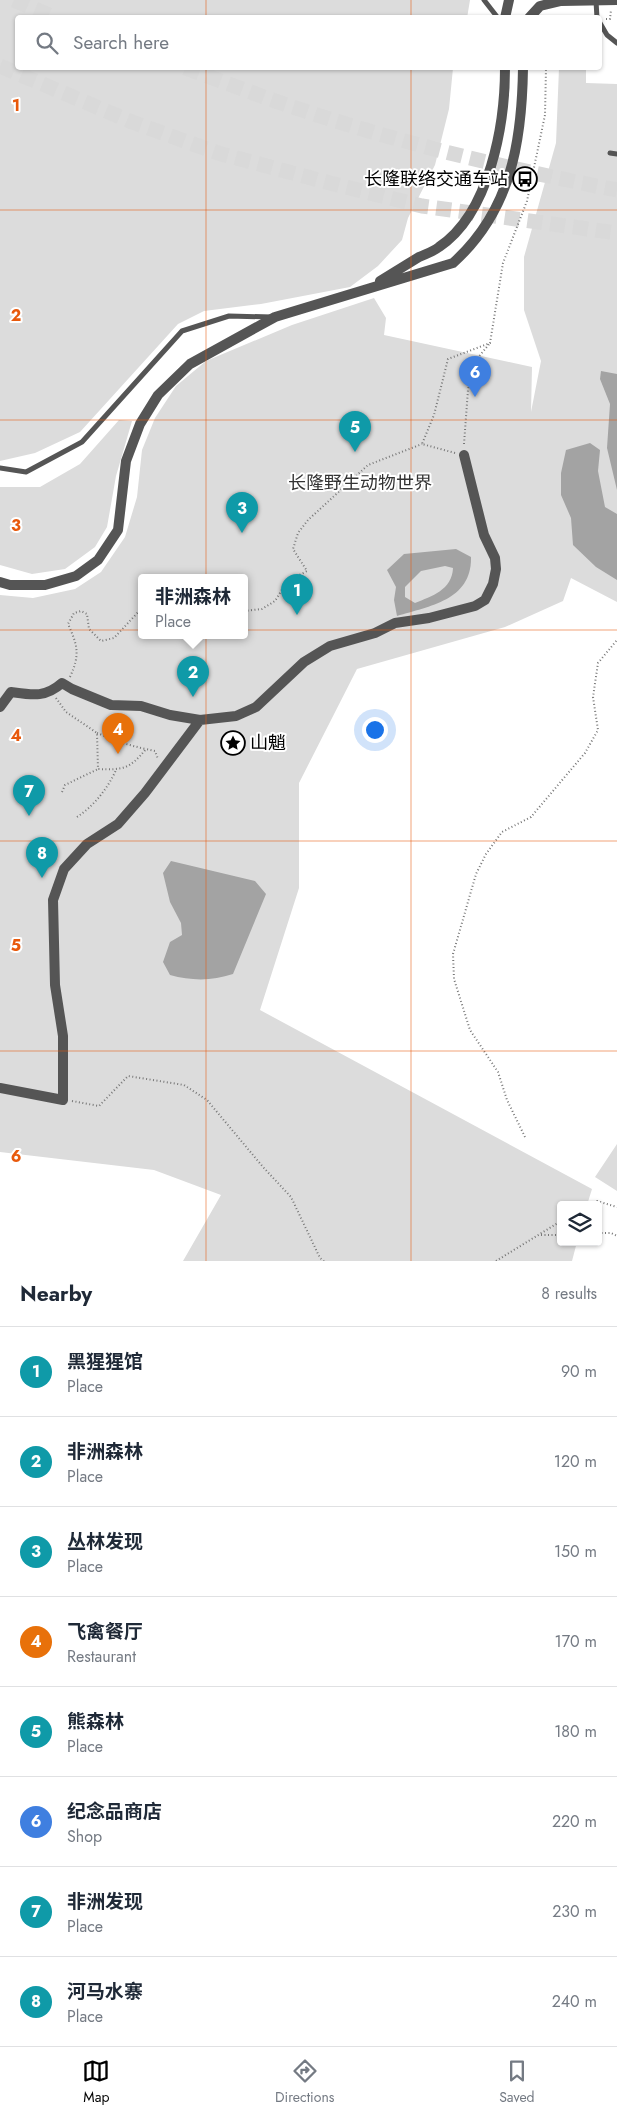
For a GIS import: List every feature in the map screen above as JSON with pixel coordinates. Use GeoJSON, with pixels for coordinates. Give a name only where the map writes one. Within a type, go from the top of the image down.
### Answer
{"type":"FeatureCollection","features":[{"type":"Feature","properties":{"kind":"street"},"geometry":{"type":"LineString","coordinates":[[506,15],[509,0]]}},
{"type":"Feature","properties":{"kind":"street"},"geometry":{"type":"LineString","coordinates":[[532,15],[540,6],[561,0],[617,0]]}},
{"type":"Feature","properties":{"kind":"street"},"geometry":{"type":"LineString","coordinates":[[368,288],[439,248],[457,232],[474,207],[485,184],[494,157],[500,128],[505,70]]}},
{"type":"Feature","properties":{"kind":"street"},"geometry":{"type":"LineString","coordinates":[[0,582],[10,585],[45,585],[76,576],[98,560],[118,530],[126,461],[140,424],[158,395],[190,364],[275,317],[453,263],[472,246],[488,223],[502,195],[514,160],[519,129],[523,70]]}},
{"type":"Feature","properties":{"kind":"street"},"geometry":{"type":"LineString","coordinates":[[0,707],[11,692],[34,695],[51,692],[62,683],[111,705],[141,706],[170,716],[200,720],[236,716],[256,706],[304,662],[330,646],[375,633],[394,623],[428,618],[475,606],[485,600],[493,584],[496,570],[495,558],[484,534],[464,455]]}},
{"type":"Feature","properties":{"kind":"street"},"geometry":{"type":"LineString","coordinates":[[0,1088],[63,1100],[63,1036],[55,985],[53,900],[64,869],[87,844],[118,824],[146,793],[200,720]]}},
{"type":"Feature","properties":{"kind":"lane"},"geometry":{"type":"LineString","coordinates":[[484,0],[496,15]]}},
{"type":"Feature","properties":{"kind":"lane"},"geometry":{"type":"LineString","coordinates":[[596,1],[598,15]]}},
{"type":"Feature","properties":{"kind":"lane"},"geometry":{"type":"LineString","coordinates":[[602,26],[607,35],[617,42]]}},
{"type":"Feature","properties":{"kind":"lane"},"geometry":{"type":"LineString","coordinates":[[610,153],[617,154]]}},
{"type":"Feature","properties":{"kind":"lane"},"geometry":{"type":"LineString","coordinates":[[0,468],[26,472],[82,442],[182,331],[229,316],[275,317]]}},
{"type":"Feature","properties":{"kind":"path"},"geometry":{"type":"LineString","coordinates":[[602,20],[610,19],[611,0]]}},
{"type":"Feature","properties":{"kind":"path"},"geometry":{"type":"LineString","coordinates":[[248,611],[262,609],[275,601],[283,588],[292,579],[308,572],[293,549],[298,533],[308,520],[368,464],[422,444],[464,455],[468,390],[473,364],[490,343],[503,263],[527,201],[545,116],[546,70]]}},
{"type":"Feature","properties":{"kind":"path"},"geometry":{"type":"LineString","coordinates":[[422,444],[434,415],[448,359],[490,343]]}},
{"type":"Feature","properties":{"kind":"path"},"geometry":{"type":"LineString","coordinates":[[62,683],[71,676],[77,659],[78,649],[68,624],[74,613],[81,611],[87,614],[90,628],[101,640],[114,638],[138,612]]}},
{"type":"Feature","properties":{"kind":"path"},"geometry":{"type":"LineString","coordinates":[[525,1137],[507,1100],[498,1072],[470,1030],[454,979],[453,954],[476,874],[486,854],[502,832],[531,817],[590,746],[598,730],[593,697],[598,663],[617,640]]}},
{"type":"Feature","properties":{"kind":"path"},"geometry":{"type":"LineString","coordinates":[[51,692],[66,712],[97,733],[122,743],[155,751],[162,770]]}},
{"type":"Feature","properties":{"kind":"path"},"geometry":{"type":"LineString","coordinates":[[97,733],[98,769]]}},
{"type":"Feature","properties":{"kind":"path"},"geometry":{"type":"LineString","coordinates":[[62,792],[64,785],[98,769],[116,770],[134,764],[146,749]]}},
{"type":"Feature","properties":{"kind":"path"},"geometry":{"type":"LineString","coordinates":[[77,816],[87,810],[110,783],[116,770]]}},
{"type":"Feature","properties":{"kind":"path"},"geometry":{"type":"LineString","coordinates":[[63,1100],[99,1106],[128,1076],[184,1085],[207,1100],[263,1167],[291,1197],[320,1258],[324,1261]]}},
{"type":"Feature","properties":{"kind":"path"},"geometry":{"type":"LineString","coordinates":[[602,1202],[617,1207]]}},
{"type":"Feature","properties":{"kind":"path"},"geometry":{"type":"LineString","coordinates":[[496,1261],[557,1224]]}},
{"type":"Feature","properties":{"kind":"path"},"geometry":{"type":"LineString","coordinates":[[602,1234],[611,1233],[617,1236]]}},
{"type":"Feature","properties":{"kind":"path"},"geometry":{"type":"LineString","coordinates":[[538,1236],[557,1234]]}},
{"type":"Feature","properties":{"kind":"green space"},"geometry":{"type":"Polygon","coordinates":[[[0,0],[470,0],[468,15],[15,15],[15,70],[453,70],[449,109],[435,165],[408,218],[402,240],[378,266],[350,287],[261,304],[204,311],[178,324],[80,432],[35,453],[0,461],[0,0]]]}},
{"type":"Feature","properties":{"kind":"green space","name":"长隆野生动物世界"},"geometry":{"type":"Polygon","coordinates":[[[559,70],[586,70],[586,83],[617,84],[617,602],[571,578],[563,601],[505,627],[357,669],[299,783],[299,888],[260,1010],[592,1189],[588,1201],[557,1201],[557,1246],[576,1246],[572,1261],[183,1261],[221,1195],[154,1170],[0,1152],[0,595],[33,598],[75,589],[101,572],[125,537],[137,497],[142,450],[155,418],[176,386],[206,361],[292,325],[374,298],[386,318],[384,335],[532,367],[531,412],[541,361],[524,310],[524,257],[556,143],[559,70]]]}},
{"type":"Feature","properties":{"kind":"green space"},"geometry":{"type":"Polygon","coordinates":[[[119,420],[132,421],[116,476],[107,527],[95,547],[65,569],[32,574],[0,565],[0,487],[40,487],[80,464],[119,420]]]}},
{"type":"Feature","properties":{"kind":"green space"},"geometry":{"type":"Polygon","coordinates":[[[617,1144],[617,1191],[595,1177],[617,1144]]]}},
{"type":"Feature","properties":{"kind":"shaded area"},"geometry":{"type":"Polygon","coordinates":[[[601,371],[617,374],[617,490],[607,448],[610,404],[600,379],[601,371]]]}},
{"type":"Feature","properties":{"kind":"shaded area"},"geometry":{"type":"Polygon","coordinates":[[[590,443],[600,450],[598,471],[605,507],[617,514],[617,580],[596,567],[573,545],[571,518],[561,495],[561,473],[566,450],[590,443]]]}},
{"type":"Feature","properties":{"kind":"shaded area"},"geometry":{"type":"Polygon","coordinates":[[[456,549],[471,557],[469,571],[464,583],[457,592],[447,599],[423,609],[397,616],[394,600],[396,587],[387,570],[404,554],[456,549]],[[445,566],[421,571],[405,587],[405,597],[415,603],[434,595],[449,582],[453,568],[445,566]]]}},
{"type":"Feature","properties":{"kind":"shaded area"},"geometry":{"type":"Polygon","coordinates":[[[171,861],[255,881],[266,894],[233,974],[202,979],[170,975],[163,962],[170,942],[182,935],[181,923],[170,902],[163,873],[171,861]]]}},
{"type":"Feature","properties":{"kind":"tunnel"},"geometry":{"type":"LineString","coordinates":[[14,0],[49,15]]}},
{"type":"Feature","properties":{"kind":"tunnel"},"geometry":{"type":"LineString","coordinates":[[0,66],[132,122],[218,153],[422,206],[617,233]]}},
{"type":"Feature","properties":{"kind":"tunnel"},"geometry":{"type":"LineString","coordinates":[[190,70],[278,102],[361,129],[489,163],[617,190]]}},
{"type":"Feature","properties":{"kind":"place","name":"长隆联络交通车站"},"geometry":{"type":"Point","coordinates":[525,179]}},
{"type":"Feature","properties":{"kind":"place","name":"纪念品商店"},"geometry":{"type":"Point","coordinates":[475,397]}},
{"type":"Feature","properties":{"kind":"place","name":"熊森林"},"geometry":{"type":"Point","coordinates":[355,452]}},
{"type":"Feature","properties":{"kind":"place","name":"丛林发现"},"geometry":{"type":"Point","coordinates":[242,533]}},
{"type":"Feature","properties":{"kind":"place","name":"黑猩猩馆"},"geometry":{"type":"Point","coordinates":[297,615]}},
{"type":"Feature","properties":{"kind":"place","name":"非洲森林"},"geometry":{"type":"Point","coordinates":[193,697]}},
{"type":"Feature","properties":{"kind":"place","name":"山魈"},"geometry":{"type":"Point","coordinates":[233,743]}},
{"type":"Feature","properties":{"kind":"place","name":"飞禽餐厅"},"geometry":{"type":"Point","coordinates":[118,754]}},
{"type":"Feature","properties":{"kind":"place","name":"非洲发现"},"geometry":{"type":"Point","coordinates":[29,816]}},
{"type":"Feature","properties":{"kind":"place","name":"河马水寨"},"geometry":{"type":"Point","coordinates":[42,878]}}]}
